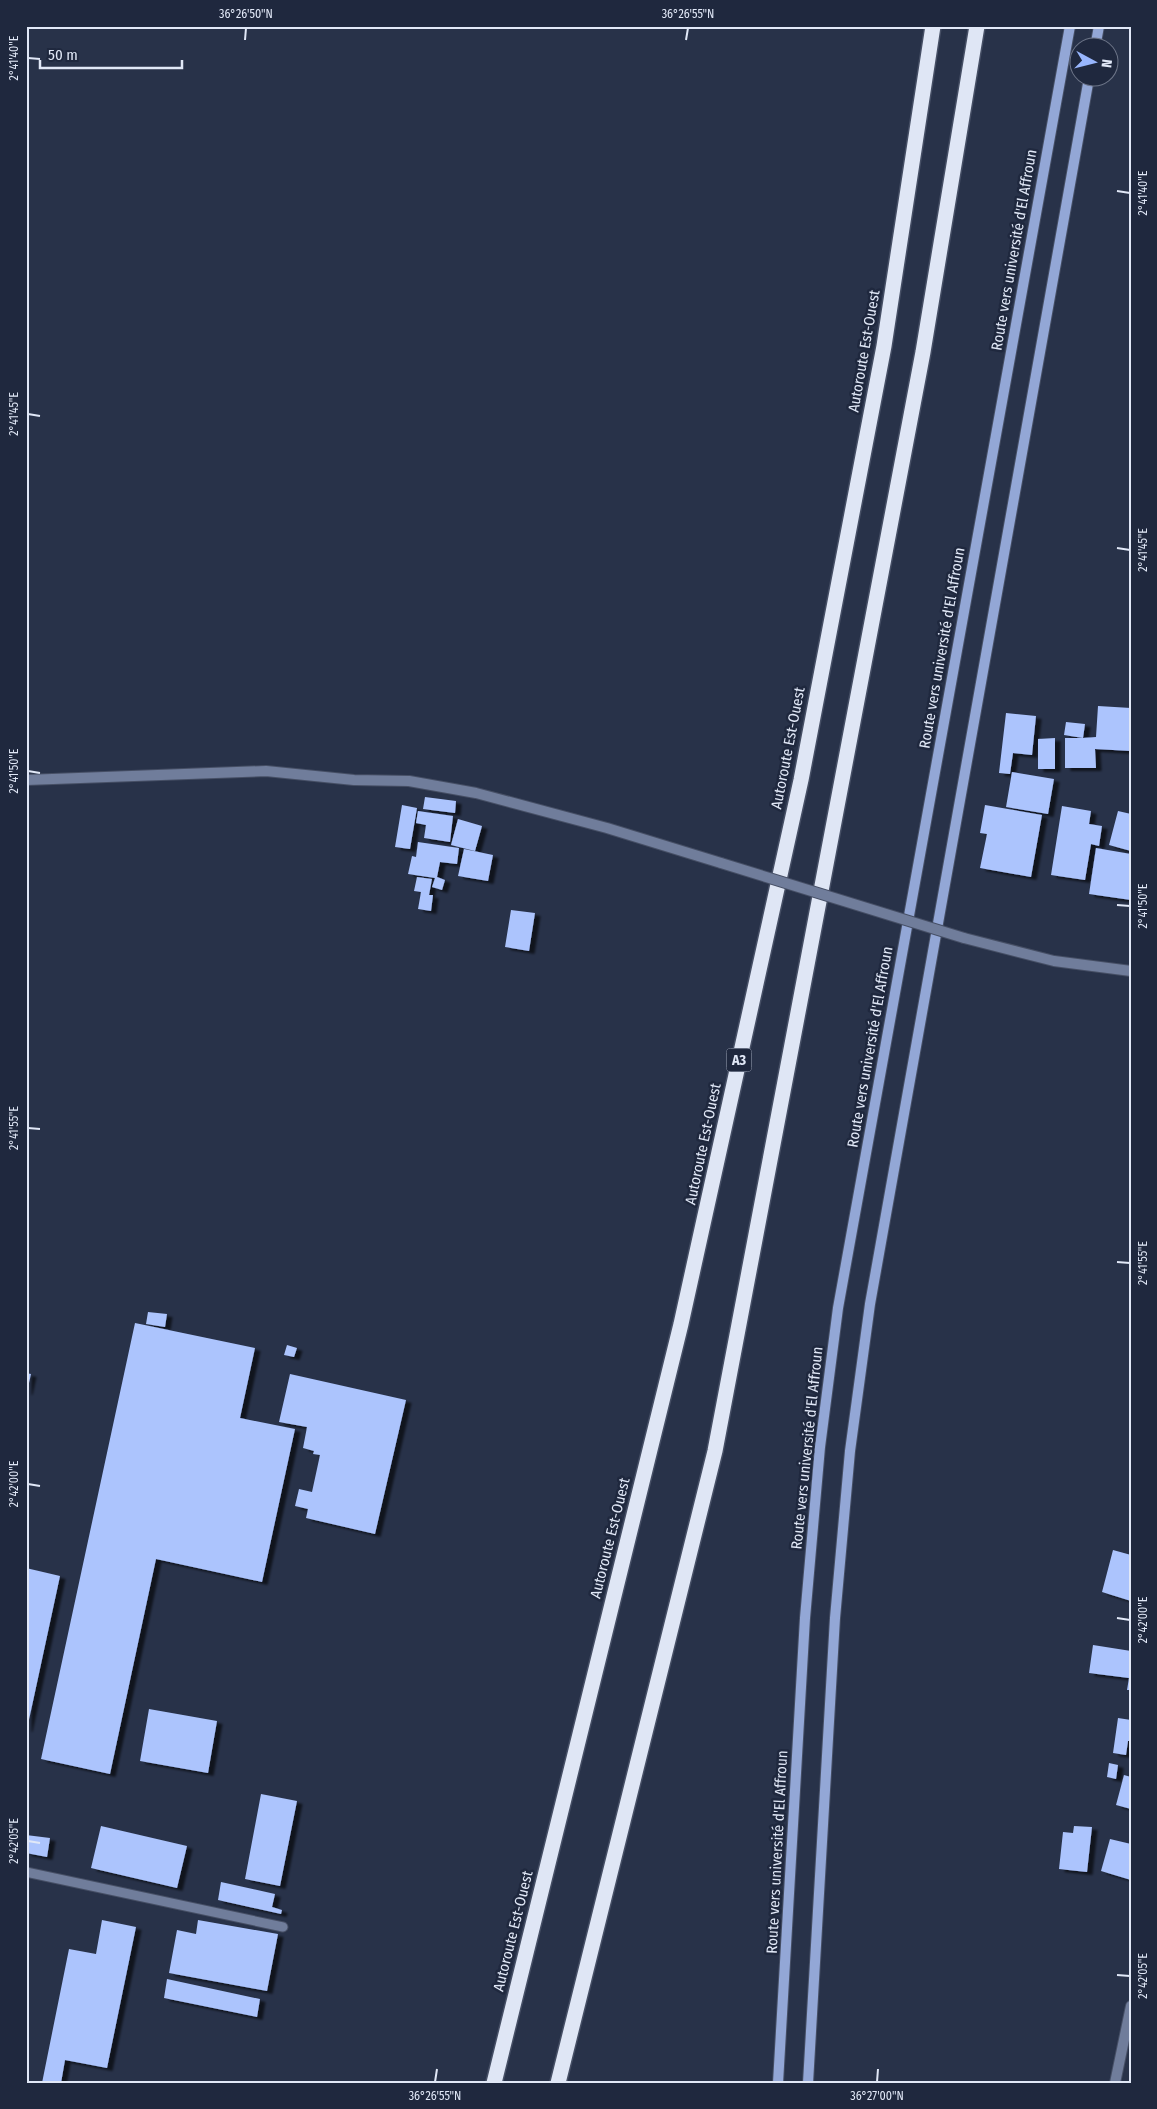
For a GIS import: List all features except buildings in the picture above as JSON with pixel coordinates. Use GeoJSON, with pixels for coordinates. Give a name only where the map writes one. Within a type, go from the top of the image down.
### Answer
{"type":"FeatureCollection","features":[{"type":"Feature","properties":{"kind":"highway","name":"Autoroute Est-Ouest"},"geometry":{"type":"LineString","coordinates":[[494,2083],[682,1324],[800,780],[884,346],[932,26]]}},
{"type":"Feature","properties":{"kind":"highway"},"geometry":{"type":"LineString","coordinates":[[558,2083],[714,1451],[923,352],[977,26]]}},
{"type":"Feature","properties":{"kind":"main road","name":"Route vers université d'El Affroun"},"geometry":{"type":"LineString","coordinates":[[778,2083],[805,1618],[820,1447],[838,1308],[1070,26]]}},
{"type":"Feature","properties":{"kind":"main road"},"geometry":{"type":"LineString","coordinates":[[808,2083],[836,1618],[850,1451],[870,1304],[1088,88]]}},
{"type":"Feature","properties":{"kind":"street"},"geometry":{"type":"LineString","coordinates":[[26,780],[266,771],[354,780],[409,781],[476,793],[607,828],[964,938],[1054,960],[1131,972]]}},
{"type":"Feature","properties":{"kind":"street"},"geometry":{"type":"LineString","coordinates":[[1115,2083],[1131,2006]]}},
{"type":"Feature","properties":{"kind":"lane"},"geometry":{"type":"LineString","coordinates":[[26,1872],[283,1927]]}}]}
